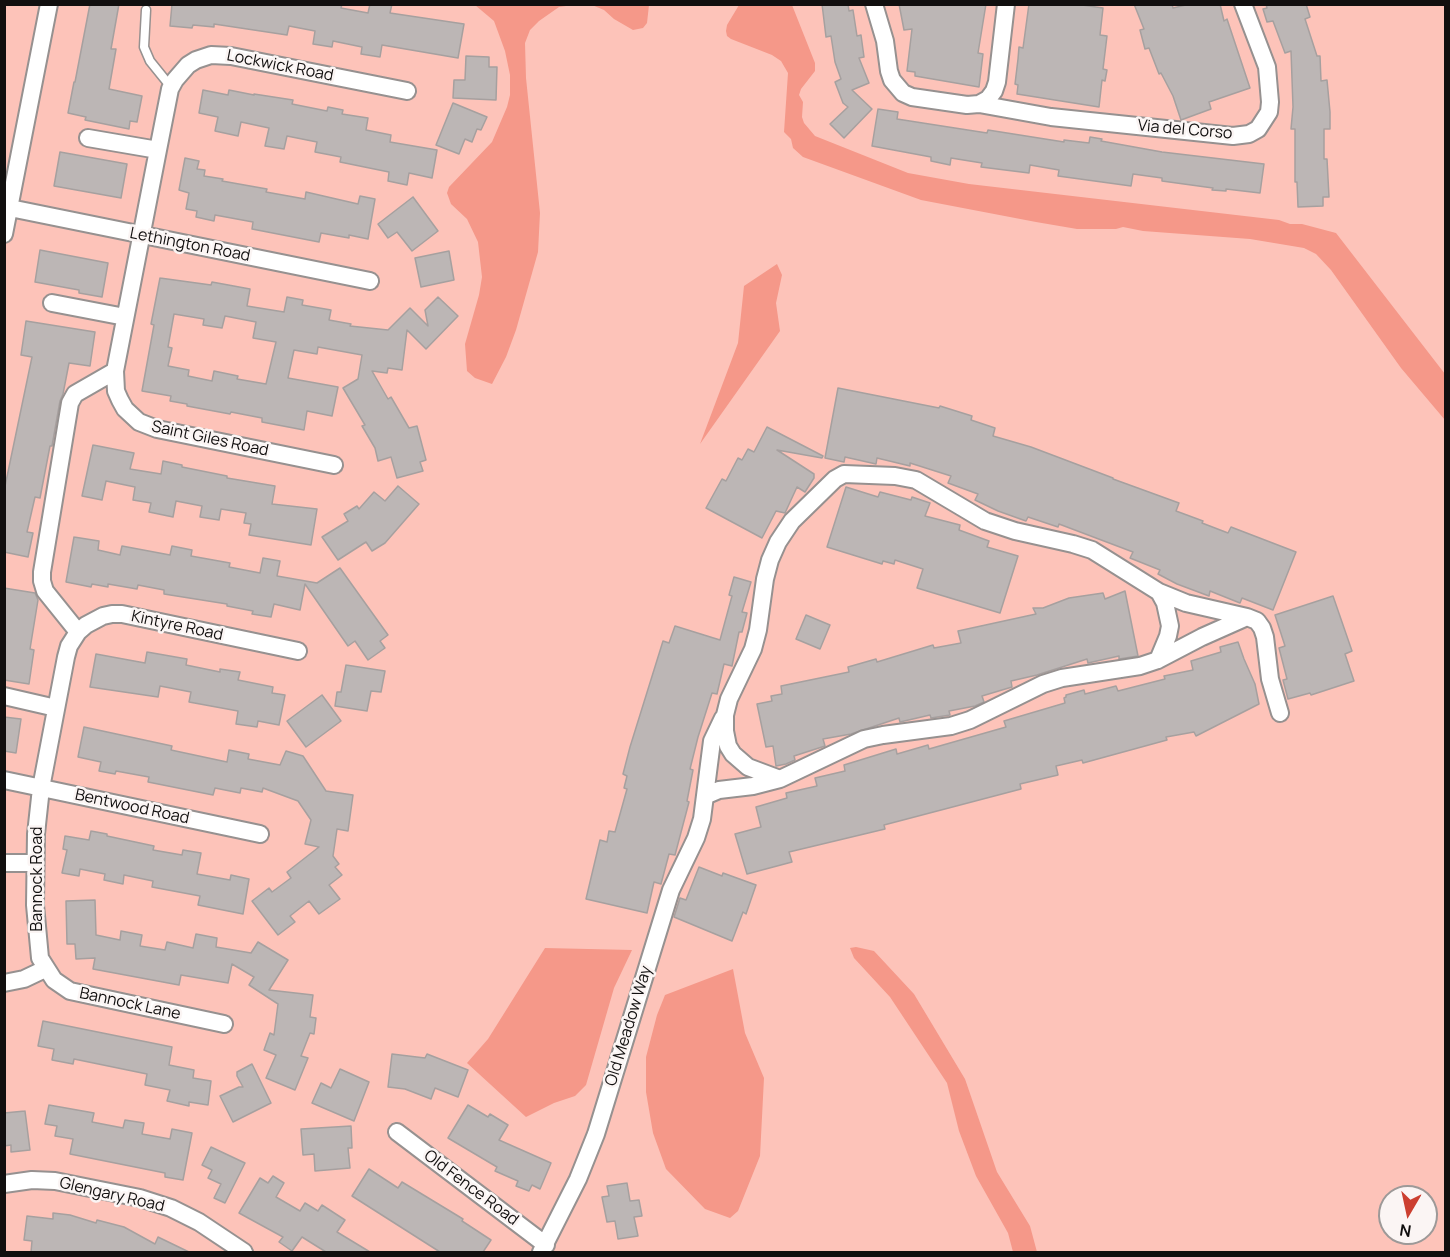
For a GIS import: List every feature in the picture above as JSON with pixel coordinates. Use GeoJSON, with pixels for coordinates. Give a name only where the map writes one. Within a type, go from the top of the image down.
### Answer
{"type":"FeatureCollection","features":[{"type":"Feature","properties":{"kind":"street"},"geometry":{"type":"LineString","coordinates":[[4,234],[49,4]]}},
{"type":"Feature","properties":{"kind":"street"},"geometry":{"type":"LineString","coordinates":[[874,4],[885,41],[889,71],[892,80],[903,93],[912,97],[967,105],[979,104],[988,99],[994,91],[1006,4]]}},
{"type":"Feature","properties":{"kind":"street","name":"Via del Corso"},"geometry":{"type":"LineString","coordinates":[[979,104],[1051,117],[1233,136],[1249,134],[1265,121],[1270,102],[1267,67],[1243,4]]}},
{"type":"Feature","properties":{"kind":"street","name":"Lockwick Road"},"geometry":{"type":"LineString","coordinates":[[141,235],[171,87],[180,72],[188,66],[203,58],[221,54],[407,91]]}},
{"type":"Feature","properties":{"kind":"street"},"geometry":{"type":"LineString","coordinates":[[88,138],[158,150]]}},
{"type":"Feature","properties":{"kind":"street","name":"Lethington Road"},"geometry":{"type":"LineString","coordinates":[[10,208],[370,281]]}},
{"type":"Feature","properties":{"kind":"street","name":"Saint Giles Road"},"geometry":{"type":"LineString","coordinates":[[141,235],[115,371],[116,391],[131,416],[148,426],[334,465]]}},
{"type":"Feature","properties":{"kind":"street"},"geometry":{"type":"LineString","coordinates":[[52,303],[125,317]]}},
{"type":"Feature","properties":{"kind":"street"},"geometry":{"type":"LineString","coordinates":[[41,788],[69,646],[78,632],[45,591],[42,581],[70,403],[75,394],[115,371]]}},
{"type":"Feature","properties":{"kind":"street","name":"Old Meadow Way"},"geometry":{"type":"LineString","coordinates":[[544,1249],[578,1179],[596,1134],[671,891],[696,838],[705,796],[712,741],[753,649],[765,579],[778,542],[792,521],[835,478],[844,474],[895,476],[916,480],[985,520],[1004,528],[1092,550],[1159,592],[1186,603],[1247,617]]}},
{"type":"Feature","properties":{"kind":"street"},"geometry":{"type":"LineString","coordinates":[[1158,660],[1170,626],[1165,603],[1159,592]]}},
{"type":"Feature","properties":{"kind":"street","name":"Kintyre Road"},"geometry":{"type":"LineString","coordinates":[[78,632],[94,620],[112,614],[122,614],[298,651]]}},
{"type":"Feature","properties":{"kind":"street"},"geometry":{"type":"LineString","coordinates":[[705,796],[719,790],[753,786],[780,779],[864,739],[951,726],[970,720],[1043,684],[1062,678],[1129,669],[1158,660],[1247,617],[1257,621],[1262,628],[1270,679],[1280,713]]}},
{"type":"Feature","properties":{"kind":"street"},"geometry":{"type":"LineString","coordinates":[[4,696],[56,708]]}},
{"type":"Feature","properties":{"kind":"street","name":"Old Meadow Way"},"geometry":{"type":"LineString","coordinates":[[725,715],[725,732],[728,746],[733,754],[748,767],[780,779]]}},
{"type":"Feature","properties":{"kind":"street","name":"Bentwood Road"},"geometry":{"type":"LineString","coordinates":[[4,780],[260,834]]}},
{"type":"Feature","properties":{"kind":"street","name":"Bannock Road"},"geometry":{"type":"LineString","coordinates":[[41,788],[35,863],[38,949],[45,969]]}},
{"type":"Feature","properties":{"kind":"street"},"geometry":{"type":"LineString","coordinates":[[4,863],[35,863]]}},
{"type":"Feature","properties":{"kind":"street"},"geometry":{"type":"LineString","coordinates":[[4,983],[24,979],[45,969]]}},
{"type":"Feature","properties":{"kind":"street","name":"Bannock Lane"},"geometry":{"type":"LineString","coordinates":[[45,969],[62,986],[80,994],[224,1024]]}},
{"type":"Feature","properties":{"kind":"street","name":"Old Fence Road"},"geometry":{"type":"LineString","coordinates":[[397,1132],[544,1249]]}},
{"type":"Feature","properties":{"kind":"street","name":"Glengary Road"},"geometry":{"type":"LineString","coordinates":[[4,1185],[32,1180],[55,1181],[140,1198],[171,1208],[199,1222],[244,1252]]}},
{"type":"Feature","properties":{"kind":"lane"},"geometry":{"type":"LineString","coordinates":[[146,10],[144,47],[150,61],[171,87]]}},
{"type":"Feature","properties":{"kind":"shaded area"},"geometry":{"type":"Polygon","coordinates":[[[5,5],[1445,5],[1445,1252],[5,1252],[5,5]]]}},
{"type":"Feature","properties":{"kind":"shaded area"},"geometry":{"type":"Polygon","coordinates":[[[475,5],[573,5],[559,7],[539,21],[530,30],[525,43],[526,78],[540,213],[538,252],[516,330],[506,357],[492,384],[475,378],[467,371],[465,344],[482,277],[478,242],[467,219],[451,204],[447,193],[449,187],[492,142],[510,95],[510,75],[505,51],[494,21],[475,5]]]}},
{"type":"Feature","properties":{"kind":"shaded area"},"geometry":{"type":"Polygon","coordinates":[[[592,5],[649,5],[647,23],[643,28],[633,30],[604,10],[592,5]]]}},
{"type":"Feature","properties":{"kind":"shaded area"},"geometry":{"type":"Polygon","coordinates":[[[739,5],[792,5],[815,63],[815,71],[799,95],[803,102],[804,123],[815,136],[908,173],[969,184],[1279,220],[1336,233],[1445,374],[1445,420],[1401,368],[1331,270],[1316,254],[1304,248],[1250,239],[1143,231],[1123,227],[1077,229],[1036,222],[921,200],[803,157],[793,148],[791,139],[784,132],[788,73],[781,61],[727,36],[727,25],[739,5]]]}},
{"type":"Feature","properties":{"kind":"shaded area"},"geometry":{"type":"Polygon","coordinates":[[[777,264],[782,275],[776,303],[780,331],[700,444],[738,343],[744,286],[777,264]]]}},
{"type":"Feature","properties":{"kind":"shaded area"},"geometry":{"type":"Polygon","coordinates":[[[545,948],[632,950],[614,988],[586,1085],[575,1096],[554,1103],[526,1117],[467,1063],[488,1039],[545,948]]]}},
{"type":"Feature","properties":{"kind":"shaded area"},"geometry":{"type":"Polygon","coordinates":[[[850,948],[874,951],[914,994],[965,1079],[997,1172],[1030,1226],[1037,1252],[1013,1252],[1008,1233],[976,1176],[959,1131],[947,1083],[890,997],[854,958],[850,948]]]}},
{"type":"Feature","properties":{"kind":"shaded area"},"geometry":{"type":"Polygon","coordinates":[[[733,969],[745,1033],[764,1078],[760,1156],[738,1211],[730,1218],[705,1209],[666,1169],[653,1133],[646,1092],[646,1057],[665,995],[733,969]]]}},
{"type":"Feature","properties":{"kind":"building"},"geometry":{"type":"Polygon","coordinates":[[[90,4],[119,4],[111,49],[116,49],[109,89],[142,96],[137,122],[130,121],[129,129],[85,120],[86,117],[68,113],[90,4]]]}},
{"type":"Feature","properties":{"kind":"building"},"geometry":{"type":"Polygon","coordinates":[[[172,4],[342,4],[341,8],[368,13],[370,4],[392,4],[390,13],[464,24],[458,58],[382,45],[380,57],[361,54],[362,47],[333,41],[332,47],[313,44],[315,31],[289,26],[287,35],[214,24],[214,27],[193,25],[192,28],[170,26],[172,4]]]}},
{"type":"Feature","properties":{"kind":"building"},"geometry":{"type":"Polygon","coordinates":[[[822,4],[848,4],[849,11],[853,10],[857,36],[861,35],[864,57],[859,58],[869,83],[852,90],[872,109],[844,138],[830,124],[848,107],[843,103],[835,82],[841,79],[835,62],[831,36],[826,37],[822,4]]]}},
{"type":"Feature","properties":{"kind":"building"},"geometry":{"type":"Polygon","coordinates":[[[899,4],[986,4],[978,53],[983,54],[979,87],[915,76],[915,72],[907,71],[912,29],[904,30],[899,4]]]}},
{"type":"Feature","properties":{"kind":"building"},"geometry":{"type":"Polygon","coordinates":[[[1029,4],[1075,4],[1103,8],[1100,35],[1107,36],[1103,69],[1107,70],[1105,81],[1102,80],[1099,107],[1017,94],[1018,85],[1015,84],[1019,47],[1023,48],[1029,4]]]}},
{"type":"Feature","properties":{"kind":"building"},"geometry":{"type":"Polygon","coordinates":[[[1134,4],[1172,4],[1173,8],[1190,4],[1220,4],[1224,21],[1227,19],[1250,88],[1209,102],[1211,109],[1181,120],[1173,96],[1161,73],[1159,74],[1149,48],[1145,49],[1140,30],[1144,29],[1134,4]]]}},
{"type":"Feature","properties":{"kind":"building"},"geometry":{"type":"Polygon","coordinates":[[[1266,4],[1306,4],[1310,17],[1305,19],[1317,56],[1320,56],[1321,81],[1327,80],[1330,112],[1330,129],[1324,129],[1324,159],[1327,159],[1329,197],[1323,197],[1323,206],[1298,207],[1297,182],[1295,182],[1295,129],[1291,129],[1293,107],[1291,51],[1285,53],[1273,21],[1267,22],[1263,9],[1267,8],[1266,4]]]}},
{"type":"Feature","properties":{"kind":"building"},"geometry":{"type":"Polygon","coordinates":[[[466,56],[489,57],[489,67],[497,67],[496,100],[453,98],[454,80],[465,80],[466,56]]]}},
{"type":"Feature","properties":{"kind":"building"},"geometry":{"type":"Polygon","coordinates":[[[203,90],[228,95],[229,90],[293,100],[292,104],[327,111],[328,107],[343,110],[342,114],[368,118],[366,130],[391,135],[390,142],[437,150],[432,178],[409,173],[407,185],[388,181],[389,172],[340,162],[341,157],[315,152],[317,142],[287,136],[284,149],[265,146],[269,128],[241,122],[238,136],[215,131],[218,117],[199,113],[203,90]]]}},
{"type":"Feature","properties":{"kind":"building"},"geometry":{"type":"Polygon","coordinates":[[[453,103],[487,117],[481,130],[477,129],[472,142],[465,139],[459,154],[436,145],[453,103]]]}},
{"type":"Feature","properties":{"kind":"building"},"geometry":{"type":"Polygon","coordinates":[[[878,109],[898,112],[897,119],[987,133],[988,130],[1064,142],[1064,140],[1089,143],[1090,137],[1162,152],[1264,164],[1260,193],[1226,189],[1226,191],[1212,190],[1213,188],[1162,181],[1162,178],[1133,174],[1131,186],[1058,176],[1059,170],[1030,165],[1029,173],[981,167],[982,163],[951,158],[950,165],[931,161],[931,157],[872,146],[878,109]]]}},
{"type":"Feature","properties":{"kind":"building"},"geometry":{"type":"Polygon","coordinates":[[[60,152],[127,164],[121,198],[54,186],[60,152]]]}},
{"type":"Feature","properties":{"kind":"building"},"geometry":{"type":"Polygon","coordinates":[[[185,158],[199,161],[197,169],[205,170],[204,176],[267,189],[266,192],[305,199],[306,192],[358,204],[360,196],[375,199],[368,239],[321,233],[319,242],[252,229],[253,222],[215,215],[214,221],[196,217],[197,211],[186,209],[189,193],[179,190],[185,158]]]}},
{"type":"Feature","properties":{"kind":"building"},"geometry":{"type":"Polygon","coordinates":[[[413,197],[438,231],[412,251],[397,232],[388,238],[378,224],[413,197]]]}},
{"type":"Feature","properties":{"kind":"building"},"geometry":{"type":"Polygon","coordinates":[[[40,250],[108,263],[102,297],[79,293],[79,290],[35,282],[40,250]]]}},
{"type":"Feature","properties":{"kind":"building"},"geometry":{"type":"Polygon","coordinates":[[[449,251],[454,280],[421,287],[415,258],[449,251]]]}},
{"type":"Feature","properties":{"kind":"building"},"geometry":{"type":"Polygon","coordinates":[[[160,278],[211,285],[212,282],[250,289],[247,306],[284,312],[287,297],[303,300],[302,305],[331,310],[329,320],[351,324],[350,326],[388,330],[410,308],[428,326],[425,310],[438,297],[458,316],[426,349],[407,330],[402,370],[388,368],[387,373],[372,371],[388,399],[391,397],[409,428],[417,426],[426,460],[420,462],[423,471],[397,478],[391,457],[378,461],[375,448],[362,426],[365,425],[343,388],[358,379],[362,355],[318,347],[317,354],[294,350],[288,378],[338,387],[332,416],[307,411],[304,430],[262,422],[262,418],[187,406],[187,404],[170,401],[171,396],[142,391],[154,325],[151,324],[160,278]],[[174,314],[168,347],[172,348],[168,366],[189,370],[188,376],[212,381],[214,371],[238,376],[237,379],[266,384],[276,342],[253,338],[256,322],[225,316],[222,328],[203,325],[204,319],[174,314]]]}},
{"type":"Feature","properties":{"kind":"building"},"geometry":{"type":"Polygon","coordinates":[[[26,321],[95,332],[90,366],[69,363],[40,498],[35,497],[27,532],[33,533],[28,557],[4,552],[4,491],[32,357],[21,355],[26,321]]]}},
{"type":"Feature","properties":{"kind":"building"},"geometry":{"type":"Polygon","coordinates":[[[838,388],[939,408],[940,406],[972,416],[971,420],[995,428],[993,436],[1031,447],[1179,503],[1176,511],[1228,533],[1231,527],[1296,552],[1273,610],[1242,598],[1240,603],[1210,591],[1209,596],[1177,584],[1158,574],[1160,570],[1130,558],[1133,552],[1059,524],[1058,527],[1028,517],[1026,521],[998,511],[975,500],[978,494],[948,483],[951,476],[910,463],[910,466],[877,458],[876,464],[845,457],[844,462],[825,458],[838,388]]]}},
{"type":"Feature","properties":{"kind":"building"},"geometry":{"type":"Polygon","coordinates":[[[767,427],[823,456],[822,458],[777,450],[814,474],[814,478],[805,492],[797,487],[785,513],[776,511],[762,538],[706,508],[722,479],[726,481],[738,458],[742,460],[748,449],[754,452],[767,427]]]}},
{"type":"Feature","properties":{"kind":"building"},"geometry":{"type":"Polygon","coordinates":[[[93,445],[134,453],[130,469],[161,474],[163,461],[227,476],[227,478],[275,486],[272,504],[317,509],[311,545],[249,535],[251,524],[244,523],[246,513],[221,509],[219,520],[200,517],[202,506],[176,501],[173,517],[149,512],[151,503],[133,500],[135,487],[106,481],[102,500],[82,496],[93,445]]]}},
{"type":"Feature","properties":{"kind":"building"},"geometry":{"type":"Polygon","coordinates":[[[398,486],[419,504],[385,543],[372,551],[366,542],[338,560],[322,537],[348,521],[344,514],[357,506],[359,509],[374,492],[385,501],[398,486]]]}},
{"type":"Feature","properties":{"kind":"building"},"geometry":{"type":"Polygon","coordinates":[[[846,487],[878,497],[880,492],[911,500],[912,497],[930,503],[925,516],[960,525],[959,530],[989,541],[987,547],[1018,556],[1000,613],[917,588],[923,569],[895,560],[894,564],[883,561],[882,564],[827,547],[846,487]]]}},
{"type":"Feature","properties":{"kind":"building"},"geometry":{"type":"Polygon","coordinates":[[[74,537],[99,541],[98,550],[120,555],[122,546],[170,555],[172,546],[192,550],[191,556],[230,563],[229,567],[260,573],[263,558],[280,561],[277,576],[317,583],[340,568],[388,635],[380,641],[385,648],[368,660],[355,641],[348,646],[305,584],[300,610],[274,604],[271,617],[252,614],[253,611],[227,606],[227,604],[164,594],[164,590],[138,585],[137,589],[108,584],[108,587],[92,584],[91,587],[66,582],[74,537]]]}},
{"type":"Feature","properties":{"kind":"building"},"geometry":{"type":"Polygon","coordinates":[[[734,577],[751,582],[742,612],[747,613],[742,632],[739,632],[732,666],[724,664],[717,694],[712,693],[698,737],[690,769],[693,770],[687,801],[689,802],[675,855],[669,854],[661,884],[654,882],[647,913],[586,899],[600,840],[607,842],[609,831],[615,832],[627,789],[624,788],[627,776],[623,774],[663,641],[669,643],[675,626],[720,640],[732,596],[729,595],[734,577]]]}},
{"type":"Feature","properties":{"kind":"building"},"geometry":{"type":"Polygon","coordinates":[[[4,588],[35,593],[38,600],[30,649],[34,650],[29,684],[4,680],[4,588]]]}},
{"type":"Feature","properties":{"kind":"building"},"geometry":{"type":"Polygon","coordinates":[[[1125,591],[1138,656],[1119,659],[1119,656],[1088,663],[1087,659],[1011,681],[1012,687],[982,696],[984,702],[975,706],[949,711],[950,715],[931,718],[930,715],[900,722],[899,718],[851,734],[823,739],[825,746],[794,756],[795,760],[786,764],[776,766],[773,746],[766,747],[757,704],[772,701],[771,696],[782,694],[781,686],[849,672],[848,667],[876,659],[877,662],[933,645],[934,648],[961,643],[958,631],[1036,614],[1033,608],[1043,608],[1069,598],[1103,593],[1105,599],[1125,591]]]}},
{"type":"Feature","properties":{"kind":"building"},"geometry":{"type":"Polygon","coordinates":[[[1333,596],[1352,651],[1345,654],[1354,681],[1311,695],[1310,693],[1288,699],[1283,680],[1287,679],[1279,648],[1285,646],[1275,615],[1333,596]]]}},
{"type":"Feature","properties":{"kind":"building"},"geometry":{"type":"Polygon","coordinates":[[[806,615],[830,625],[820,649],[796,639],[806,615]]]}},
{"type":"Feature","properties":{"kind":"building"},"geometry":{"type":"Polygon","coordinates":[[[1238,642],[1255,684],[1259,704],[1196,736],[1194,732],[1166,737],[1167,740],[1083,763],[1082,760],[1056,766],[1058,775],[1020,784],[1021,789],[884,825],[885,829],[789,852],[792,862],[747,874],[735,834],[761,827],[756,807],[787,798],[786,793],[817,786],[815,778],[845,771],[844,765],[896,749],[897,754],[928,745],[929,749],[1006,727],[1004,721],[1065,703],[1066,695],[1084,690],[1085,694],[1116,686],[1118,691],[1165,679],[1164,676],[1193,670],[1191,661],[1221,652],[1220,647],[1238,642]]]}},
{"type":"Feature","properties":{"kind":"building"},"geometry":{"type":"Polygon","coordinates":[[[147,652],[187,659],[186,665],[220,672],[220,669],[240,672],[238,680],[273,687],[272,693],[285,695],[279,725],[258,721],[257,727],[236,724],[238,711],[189,702],[191,692],[160,686],[158,697],[90,687],[96,654],[145,663],[147,652]]]}},
{"type":"Feature","properties":{"kind":"building"},"geometry":{"type":"Polygon","coordinates":[[[346,665],[385,671],[381,692],[371,691],[367,711],[335,706],[337,692],[341,692],[346,665]]]}},
{"type":"Feature","properties":{"kind":"building"},"geometry":{"type":"Polygon","coordinates":[[[322,695],[341,721],[306,747],[287,721],[322,695]]]}},
{"type":"Feature","properties":{"kind":"building"},"geometry":{"type":"Polygon","coordinates":[[[4,717],[21,719],[16,753],[4,751],[4,717]]]}},
{"type":"Feature","properties":{"kind":"building"},"geometry":{"type":"Polygon","coordinates":[[[84,727],[172,746],[171,750],[227,762],[229,750],[249,754],[248,759],[280,765],[286,751],[303,756],[326,791],[353,795],[348,831],[337,829],[333,856],[339,864],[335,867],[342,875],[329,885],[340,899],[319,914],[309,901],[290,916],[295,922],[278,935],[252,901],[269,888],[272,892],[291,878],[287,872],[319,847],[305,844],[311,820],[298,801],[263,788],[262,792],[241,788],[240,793],[215,788],[213,795],[148,782],[149,777],[116,771],[115,774],[99,771],[101,762],[78,757],[84,727]]]}},
{"type":"Feature","properties":{"kind":"building"},"geometry":{"type":"Polygon","coordinates":[[[91,831],[154,846],[153,850],[182,855],[183,850],[201,853],[197,874],[230,880],[231,875],[249,879],[243,914],[198,905],[200,896],[152,887],[153,881],[124,875],[123,884],[104,880],[105,874],[80,869],[79,876],[62,873],[67,850],[63,849],[65,836],[89,840],[91,831]]]}},
{"type":"Feature","properties":{"kind":"building"},"geometry":{"type":"Polygon","coordinates":[[[699,867],[756,885],[746,914],[743,912],[732,941],[674,917],[680,898],[686,900],[699,867]]]}},
{"type":"Feature","properties":{"kind":"building"},"geometry":{"type":"Polygon","coordinates":[[[95,900],[96,935],[120,940],[121,931],[142,935],[140,946],[165,950],[167,942],[193,948],[196,934],[217,938],[216,947],[251,953],[258,942],[288,960],[269,990],[313,995],[310,1017],[316,1018],[314,1034],[310,1033],[301,1056],[308,1058],[295,1090],[266,1078],[276,1055],[264,1050],[270,1033],[274,1035],[278,1004],[249,985],[254,977],[232,964],[228,983],[181,975],[179,985],[93,969],[95,958],[76,959],[75,944],[67,944],[66,901],[95,900]]]}},
{"type":"Feature","properties":{"kind":"building"},"geometry":{"type":"Polygon","coordinates":[[[43,1021],[172,1047],[169,1065],[194,1070],[193,1078],[211,1081],[208,1105],[189,1102],[189,1106],[167,1101],[170,1090],[145,1085],[147,1074],[74,1059],[73,1064],[52,1060],[54,1049],[38,1046],[43,1021]]]}},
{"type":"Feature","properties":{"kind":"building"},"geometry":{"type":"Polygon","coordinates":[[[392,1054],[425,1058],[427,1054],[468,1070],[458,1097],[435,1088],[431,1099],[405,1089],[388,1087],[392,1054]]]}},
{"type":"Feature","properties":{"kind":"building"},"geometry":{"type":"Polygon","coordinates":[[[252,1064],[271,1103],[233,1122],[220,1096],[243,1087],[237,1072],[252,1064]]]}},
{"type":"Feature","properties":{"kind":"building"},"geometry":{"type":"Polygon","coordinates":[[[340,1069],[369,1082],[354,1121],[312,1103],[321,1083],[331,1088],[340,1069]]]}},
{"type":"Feature","properties":{"kind":"building"},"geometry":{"type":"Polygon","coordinates":[[[49,1105],[94,1113],[92,1122],[123,1128],[125,1120],[144,1123],[142,1134],[170,1139],[172,1129],[192,1133],[183,1180],[165,1177],[165,1173],[70,1154],[73,1139],[55,1136],[57,1126],[45,1124],[49,1105]]]}},
{"type":"Feature","properties":{"kind":"building"},"geometry":{"type":"Polygon","coordinates":[[[468,1105],[508,1125],[499,1140],[551,1163],[540,1189],[532,1185],[529,1191],[516,1186],[518,1181],[495,1171],[497,1167],[448,1138],[468,1105]]]}},
{"type":"Feature","properties":{"kind":"building"},"geometry":{"type":"Polygon","coordinates":[[[25,1111],[30,1150],[11,1152],[11,1145],[4,1146],[4,1113],[25,1111]]]}},
{"type":"Feature","properties":{"kind":"building"},"geometry":{"type":"Polygon","coordinates":[[[351,1126],[352,1148],[348,1148],[350,1168],[315,1171],[314,1154],[303,1155],[301,1129],[351,1126]]]}},
{"type":"Feature","properties":{"kind":"building"},"geometry":{"type":"Polygon","coordinates":[[[211,1147],[245,1163],[225,1203],[214,1198],[221,1184],[208,1178],[212,1170],[202,1165],[211,1147]]]}},
{"type":"Feature","properties":{"kind":"building"},"geometry":{"type":"Polygon","coordinates":[[[369,1169],[398,1188],[402,1182],[463,1219],[462,1221],[491,1240],[483,1252],[440,1252],[352,1196],[369,1169]]]}},
{"type":"Feature","properties":{"kind":"building"},"geometry":{"type":"Polygon","coordinates":[[[273,1176],[284,1183],[276,1197],[300,1211],[305,1203],[318,1211],[322,1205],[345,1220],[337,1232],[370,1252],[326,1252],[302,1237],[292,1251],[279,1242],[283,1237],[239,1213],[260,1178],[268,1183],[273,1176]]]}},
{"type":"Feature","properties":{"kind":"building"},"geometry":{"type":"Polygon","coordinates":[[[627,1183],[630,1201],[639,1200],[642,1216],[634,1217],[638,1236],[618,1239],[615,1221],[607,1222],[602,1197],[609,1196],[607,1186],[627,1183]]]}},
{"type":"Feature","properties":{"kind":"building"},"geometry":{"type":"Polygon","coordinates":[[[53,1213],[124,1227],[155,1244],[158,1237],[189,1252],[31,1252],[32,1241],[24,1240],[27,1216],[53,1219],[53,1213]]]}}]}
